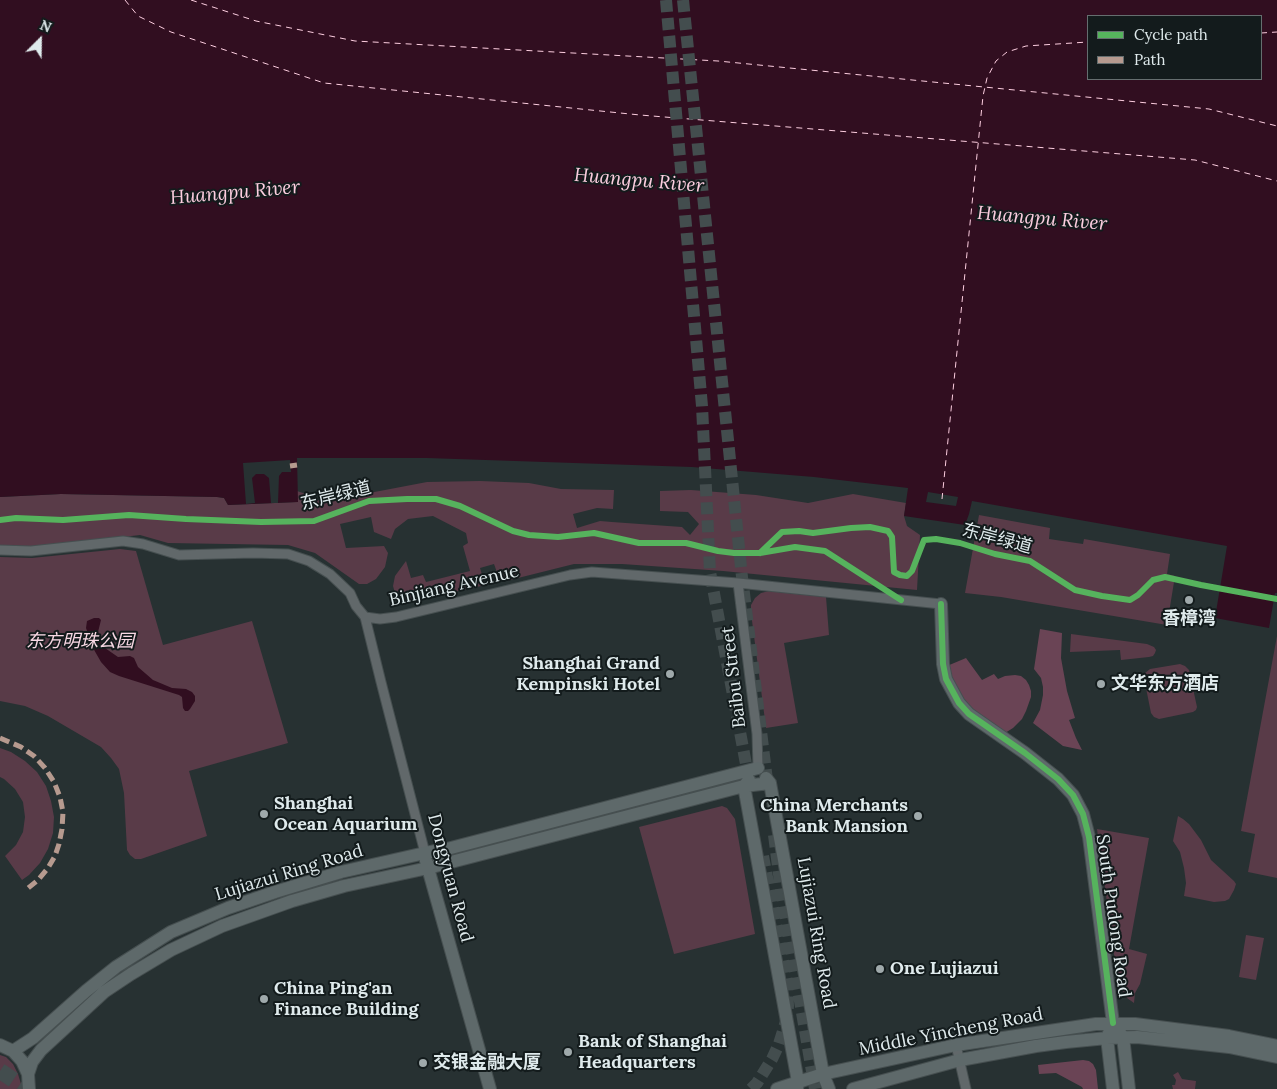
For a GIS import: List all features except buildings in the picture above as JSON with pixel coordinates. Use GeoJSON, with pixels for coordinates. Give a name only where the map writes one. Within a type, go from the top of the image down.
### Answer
{"type":"FeatureCollection","features":[{"type":"Feature","properties":{"kind":"main road","name":"South Pudong Road"},"geometry":{"type":"LineString","coordinates":[[941,604],[943,664],[946,679],[959,703],[969,714],[1058,779],[1073,795],[1083,814],[1089,837],[1113,1023],[1123,1037],[1129,1089]]}},
{"type":"Feature","properties":{"kind":"main road","name":"Lujiazui Ring Road"},"geometry":{"type":"LineString","coordinates":[[12,1051],[33,1038],[116,967],[171,932],[228,908],[341,872],[447,849],[758,768],[770,783],[823,1074],[828,1089]]}},
{"type":"Feature","properties":{"kind":"main road"},"geometry":{"type":"LineString","coordinates":[[758,768],[744,786],[798,1085]]}},
{"type":"Feature","properties":{"kind":"main road","name":"Lujiazui Ring Road"},"geometry":{"type":"LineString","coordinates":[[30,1083],[32,1062],[41,1050],[104,992],[170,950],[222,926],[292,901],[344,886],[428,868],[744,786],[770,783]]}},
{"type":"Feature","properties":{"kind":"main road","name":"Dongyuan Road"},"geometry":{"type":"LineString","coordinates":[[425,853],[490,1089]]}},
{"type":"Feature","properties":{"kind":"main road","name":"South Pudong Road"},"geometry":{"type":"LineString","coordinates":[[1113,1023],[1107,1038],[1113,1089]]}},
{"type":"Feature","properties":{"kind":"main road","name":"Middle Yincheng Road"},"geometry":{"type":"LineString","coordinates":[[777,1089],[798,1085],[823,1074],[956,1045],[1096,1024],[1136,1024],[1229,1036],[1277,1046]]}},
{"type":"Feature","properties":{"kind":"main road","name":"Middle Yincheng Road"},"geometry":{"type":"LineString","coordinates":[[853,1089],[960,1060],[1051,1044],[1107,1038],[1137,1037],[1229,1047],[1277,1057]]}},
{"type":"Feature","properties":{"kind":"main road"},"geometry":{"type":"LineString","coordinates":[[0,1045],[12,1051],[22,1061],[30,1083]]}},
{"type":"Feature","properties":{"kind":"street"},"geometry":{"type":"LineString","coordinates":[[0,550],[30,551],[123,541],[143,544],[179,555],[288,554],[309,562],[330,574],[350,593],[356,606],[365,617]]}},
{"type":"Feature","properties":{"kind":"street","name":"Binjiang Avenue"},"geometry":{"type":"LineString","coordinates":[[365,617],[380,619],[396,617],[570,575],[592,572],[738,583],[941,604]]}},
{"type":"Feature","properties":{"kind":"street","name":"Baibu Street"},"geometry":{"type":"LineString","coordinates":[[738,583],[757,734],[758,768]]}},
{"type":"Feature","properties":{"kind":"street","name":"Dongyuan Road"},"geometry":{"type":"LineString","coordinates":[[365,617],[425,853]]}},
{"type":"Feature","properties":{"kind":"street"},"geometry":{"type":"LineString","coordinates":[[956,1045],[966,1089]]}},
{"type":"Feature","properties":{"kind":"green space"},"geometry":{"type":"Polygon","coordinates":[[[480,481],[529,483],[561,489],[614,490],[613,509],[597,508],[573,514],[577,528],[600,521],[682,527],[690,535],[699,524],[688,512],[660,511],[660,491],[691,490],[756,495],[808,503],[853,494],[906,503],[904,516],[907,526],[920,535],[917,590],[723,571],[622,564],[574,564],[506,581],[499,578],[494,564],[480,568],[484,581],[481,586],[413,601],[397,600],[393,586],[395,576],[406,561],[411,578],[423,575],[426,582],[470,571],[463,546],[468,543],[466,533],[433,516],[408,519],[395,529],[391,539],[374,532],[371,517],[340,524],[346,548],[384,546],[388,553],[385,567],[376,579],[367,584],[359,584],[315,553],[288,545],[168,543],[140,535],[29,548],[0,547],[0,497],[61,494],[217,497],[224,498],[228,505],[297,502],[297,491],[322,502],[427,482],[480,481]]]}},
{"type":"Feature","properties":{"kind":"green space"},"geometry":{"type":"Polygon","coordinates":[[[979,515],[1050,528],[1049,539],[1083,544],[1084,539],[1170,554],[1167,574],[1175,576],[1167,625],[1001,597],[965,593],[979,515]]]}},
{"type":"Feature","properties":{"kind":"green space","name":"东方明珠公园"},"geometry":{"type":"Polygon","coordinates":[[[120,549],[136,551],[163,645],[252,621],[288,743],[189,771],[207,836],[141,859],[135,859],[127,850],[124,793],[119,769],[111,758],[101,747],[48,716],[25,706],[0,701],[0,557],[32,558],[120,549]]]}},
{"type":"Feature","properties":{"kind":"green space"},"geometry":{"type":"Polygon","coordinates":[[[769,591],[826,597],[829,635],[784,643],[798,723],[766,728],[751,605],[761,593],[769,591]]]}},
{"type":"Feature","properties":{"kind":"green space"},"geometry":{"type":"Polygon","coordinates":[[[1071,634],[1147,644],[1156,650],[1153,656],[1121,660],[1120,650],[1070,652],[1071,634]]]}},
{"type":"Feature","properties":{"kind":"green space"},"geometry":{"type":"Polygon","coordinates":[[[1277,636],[1277,878],[1248,872],[1255,834],[1241,831],[1277,636]]]}},
{"type":"Feature","properties":{"kind":"green space"},"geometry":{"type":"Polygon","coordinates":[[[1180,664],[1189,670],[1197,707],[1196,710],[1159,719],[1154,717],[1151,713],[1144,678],[1145,673],[1150,669],[1180,664]]]}},
{"type":"Feature","properties":{"kind":"green space"},"geometry":{"type":"Polygon","coordinates":[[[0,748],[11,752],[25,761],[37,772],[46,786],[54,817],[53,833],[48,849],[40,863],[22,880],[5,856],[16,845],[23,832],[25,817],[23,802],[15,789],[0,777],[0,748]]]}},
{"type":"Feature","properties":{"kind":"green space"},"geometry":{"type":"Polygon","coordinates":[[[722,806],[727,808],[735,819],[755,934],[674,954],[639,827],[722,806]]]}},
{"type":"Feature","properties":{"kind":"green space"},"geometry":{"type":"Polygon","coordinates":[[[1178,816],[1189,824],[1201,840],[1211,860],[1236,884],[1229,899],[1214,902],[1184,896],[1186,883],[1184,868],[1180,852],[1173,841],[1178,816]]]}},
{"type":"Feature","properties":{"kind":"green space"},"geometry":{"type":"Polygon","coordinates":[[[1097,829],[1149,838],[1129,949],[1147,954],[1140,984],[1135,993],[1134,1003],[1127,998],[1118,984],[1097,829]]]}},
{"type":"Feature","properties":{"kind":"green space"},"geometry":{"type":"Polygon","coordinates":[[[1246,935],[1264,938],[1256,980],[1239,977],[1246,935]]]}},
{"type":"Feature","properties":{"kind":"green space"},"geometry":{"type":"Polygon","coordinates":[[[0,1055],[6,1057],[13,1064],[21,1084],[20,1089],[0,1089],[0,1055]]]}},
{"type":"Feature","properties":{"kind":"green space"},"geometry":{"type":"Polygon","coordinates":[[[1178,1072],[1182,1079],[1196,1081],[1195,1089],[1173,1089],[1172,1085],[1175,1085],[1176,1080],[1173,1075],[1178,1072]]]}},
{"type":"Feature","properties":{"kind":"shaded area"},"geometry":{"type":"Polygon","coordinates":[[[1040,629],[1062,633],[1061,658],[1067,691],[1075,718],[1069,720],[1082,750],[1063,746],[1033,723],[1040,710],[1043,695],[1041,678],[1034,669],[1040,629]]]}},
{"type":"Feature","properties":{"kind":"shaded area"},"geometry":{"type":"Polygon","coordinates":[[[966,658],[982,680],[994,674],[998,679],[1015,675],[1021,676],[1029,685],[1031,697],[1022,719],[1005,733],[970,708],[960,695],[947,666],[966,658]]]}},
{"type":"Feature","properties":{"kind":"shaded area"},"geometry":{"type":"Polygon","coordinates":[[[1083,1060],[1093,1064],[1096,1070],[1098,1089],[1083,1089],[1056,1073],[1039,1074],[1038,1065],[1083,1060]]]}},
{"type":"Feature","properties":{"kind":"water","name":"Huangpu River"},"geometry":{"type":"Polygon","coordinates":[[[0,0],[1277,0],[1277,593],[1275,593],[1269,628],[1215,618],[1227,546],[972,501],[965,525],[904,516],[908,488],[814,477],[692,467],[427,458],[297,458],[298,502],[228,505],[224,498],[217,497],[61,494],[0,497],[0,0]]]}},
{"type":"Feature","properties":{"kind":"water"},"geometry":{"type":"Polygon","coordinates":[[[94,618],[101,620],[98,632],[105,648],[118,657],[130,656],[134,658],[138,667],[153,680],[172,688],[186,689],[192,692],[195,696],[195,701],[190,709],[185,711],[182,697],[179,695],[110,672],[101,662],[93,648],[86,628],[87,621],[94,618]]]}},
{"type":"Feature","properties":{"kind":"pier"},"geometry":{"type":"Polygon","coordinates":[[[290,460],[291,472],[282,472],[279,476],[278,503],[271,503],[269,478],[264,474],[256,474],[252,478],[255,503],[246,504],[243,463],[290,460]]]}},
{"type":"Feature","properties":{"kind":"pier"},"geometry":{"type":"Polygon","coordinates":[[[928,492],[958,497],[956,506],[926,502],[928,492]]]}},
{"type":"Feature","properties":{"kind":"ferry route"},"geometry":{"type":"LineString","coordinates":[[125,0],[138,16],[171,32],[324,83],[640,115],[1195,160],[1277,181]]}},
{"type":"Feature","properties":{"kind":"ferry route"},"geometry":{"type":"LineString","coordinates":[[191,0],[256,21],[355,41],[718,61],[1209,109],[1277,126]]}},
{"type":"Feature","properties":{"kind":"ferry route"},"geometry":{"type":"LineString","coordinates":[[1262,33],[1277,32]]}},
{"type":"Feature","properties":{"kind":"ferry route"},"geometry":{"type":"LineString","coordinates":[[942,499],[983,96],[987,78],[996,61],[1007,52],[1026,46],[1087,42]]}},
{"type":"Feature","properties":{"kind":"tunnel"},"geometry":{"type":"LineString","coordinates":[[666,0],[702,406],[710,572],[749,780]]}},
{"type":"Feature","properties":{"kind":"tunnel"},"geometry":{"type":"LineString","coordinates":[[683,0],[742,577],[768,788]]}},
{"type":"Feature","properties":{"kind":"tunnel"},"geometry":{"type":"LineString","coordinates":[[774,835],[781,890],[815,1089]]}},
{"type":"Feature","properties":{"kind":"tunnel"},"geometry":{"type":"LineString","coordinates":[[751,1089],[772,1059],[779,1044],[787,1018],[788,1006],[787,982],[763,856]]}},
{"type":"Feature","properties":{"kind":"tunnel"},"geometry":{"type":"LineString","coordinates":[[0,1071],[27,1089]]}},
{"type":"Feature","properties":{"kind":"marked path"},"geometry":{"type":"LineString","coordinates":[[290,466],[297,465]]}},
{"type":"Feature","properties":{"kind":"marked path"},"geometry":{"type":"LineString","coordinates":[[0,738],[21,747],[34,756],[45,768],[54,782],[63,812],[62,829],[55,856],[38,880],[27,889]]}},
{"type":"Feature","properties":{"kind":"cycle path","name":"东岸绿道"},"geometry":{"type":"LineString","coordinates":[[0,520],[16,518],[63,520],[129,515],[261,522],[314,521],[369,501],[436,499],[460,506],[513,531],[529,535],[558,537],[594,533],[639,543],[686,543],[734,553],[760,553],[795,547],[825,551],[901,600]]}},
{"type":"Feature","properties":{"kind":"cycle path","name":"东岸绿道"},"geometry":{"type":"LineString","coordinates":[[760,553],[782,532],[799,531],[813,533],[870,527],[888,531],[892,537],[894,572],[900,575],[907,576],[912,571],[924,540],[936,539],[960,543],[995,554],[1030,561],[1075,590],[1102,596],[1130,600],[1153,580],[1165,577],[1277,599]]}},
{"type":"Feature","properties":{"kind":"cycle path"},"geometry":{"type":"LineString","coordinates":[[941,604],[943,664],[946,679],[959,703],[969,714],[1025,753],[1058,779],[1073,795],[1083,814],[1089,837],[1113,1023]]}},
{"type":"Feature","properties":{"kind":"place","name":"香樟湾"},"geometry":{"type":"Point","coordinates":[1189,600]}},
{"type":"Feature","properties":{"kind":"place","name":"Shanghai Grand Kempinski Hotel"},"geometry":{"type":"Point","coordinates":[670,674]}},
{"type":"Feature","properties":{"kind":"place","name":"文华东方酒店"},"geometry":{"type":"Point","coordinates":[1101,684]}},
{"type":"Feature","properties":{"kind":"place","name":"Shanghai Ocean Aquarium"},"geometry":{"type":"Point","coordinates":[264,814]}},
{"type":"Feature","properties":{"kind":"place","name":"China Merchants Bank Mansion"},"geometry":{"type":"Point","coordinates":[918,816]}},
{"type":"Feature","properties":{"kind":"place","name":"One Lujiazui"},"geometry":{"type":"Point","coordinates":[880,969]}},
{"type":"Feature","properties":{"kind":"place","name":"China Ping'an Finance Building"},"geometry":{"type":"Point","coordinates":[264,999]}},
{"type":"Feature","properties":{"kind":"place","name":"Bank of Shanghai Headquarters"},"geometry":{"type":"Point","coordinates":[568,1052]}},
{"type":"Feature","properties":{"kind":"place","name":"交银金融大厦"},"geometry":{"type":"Point","coordinates":[423,1063]}}]}
